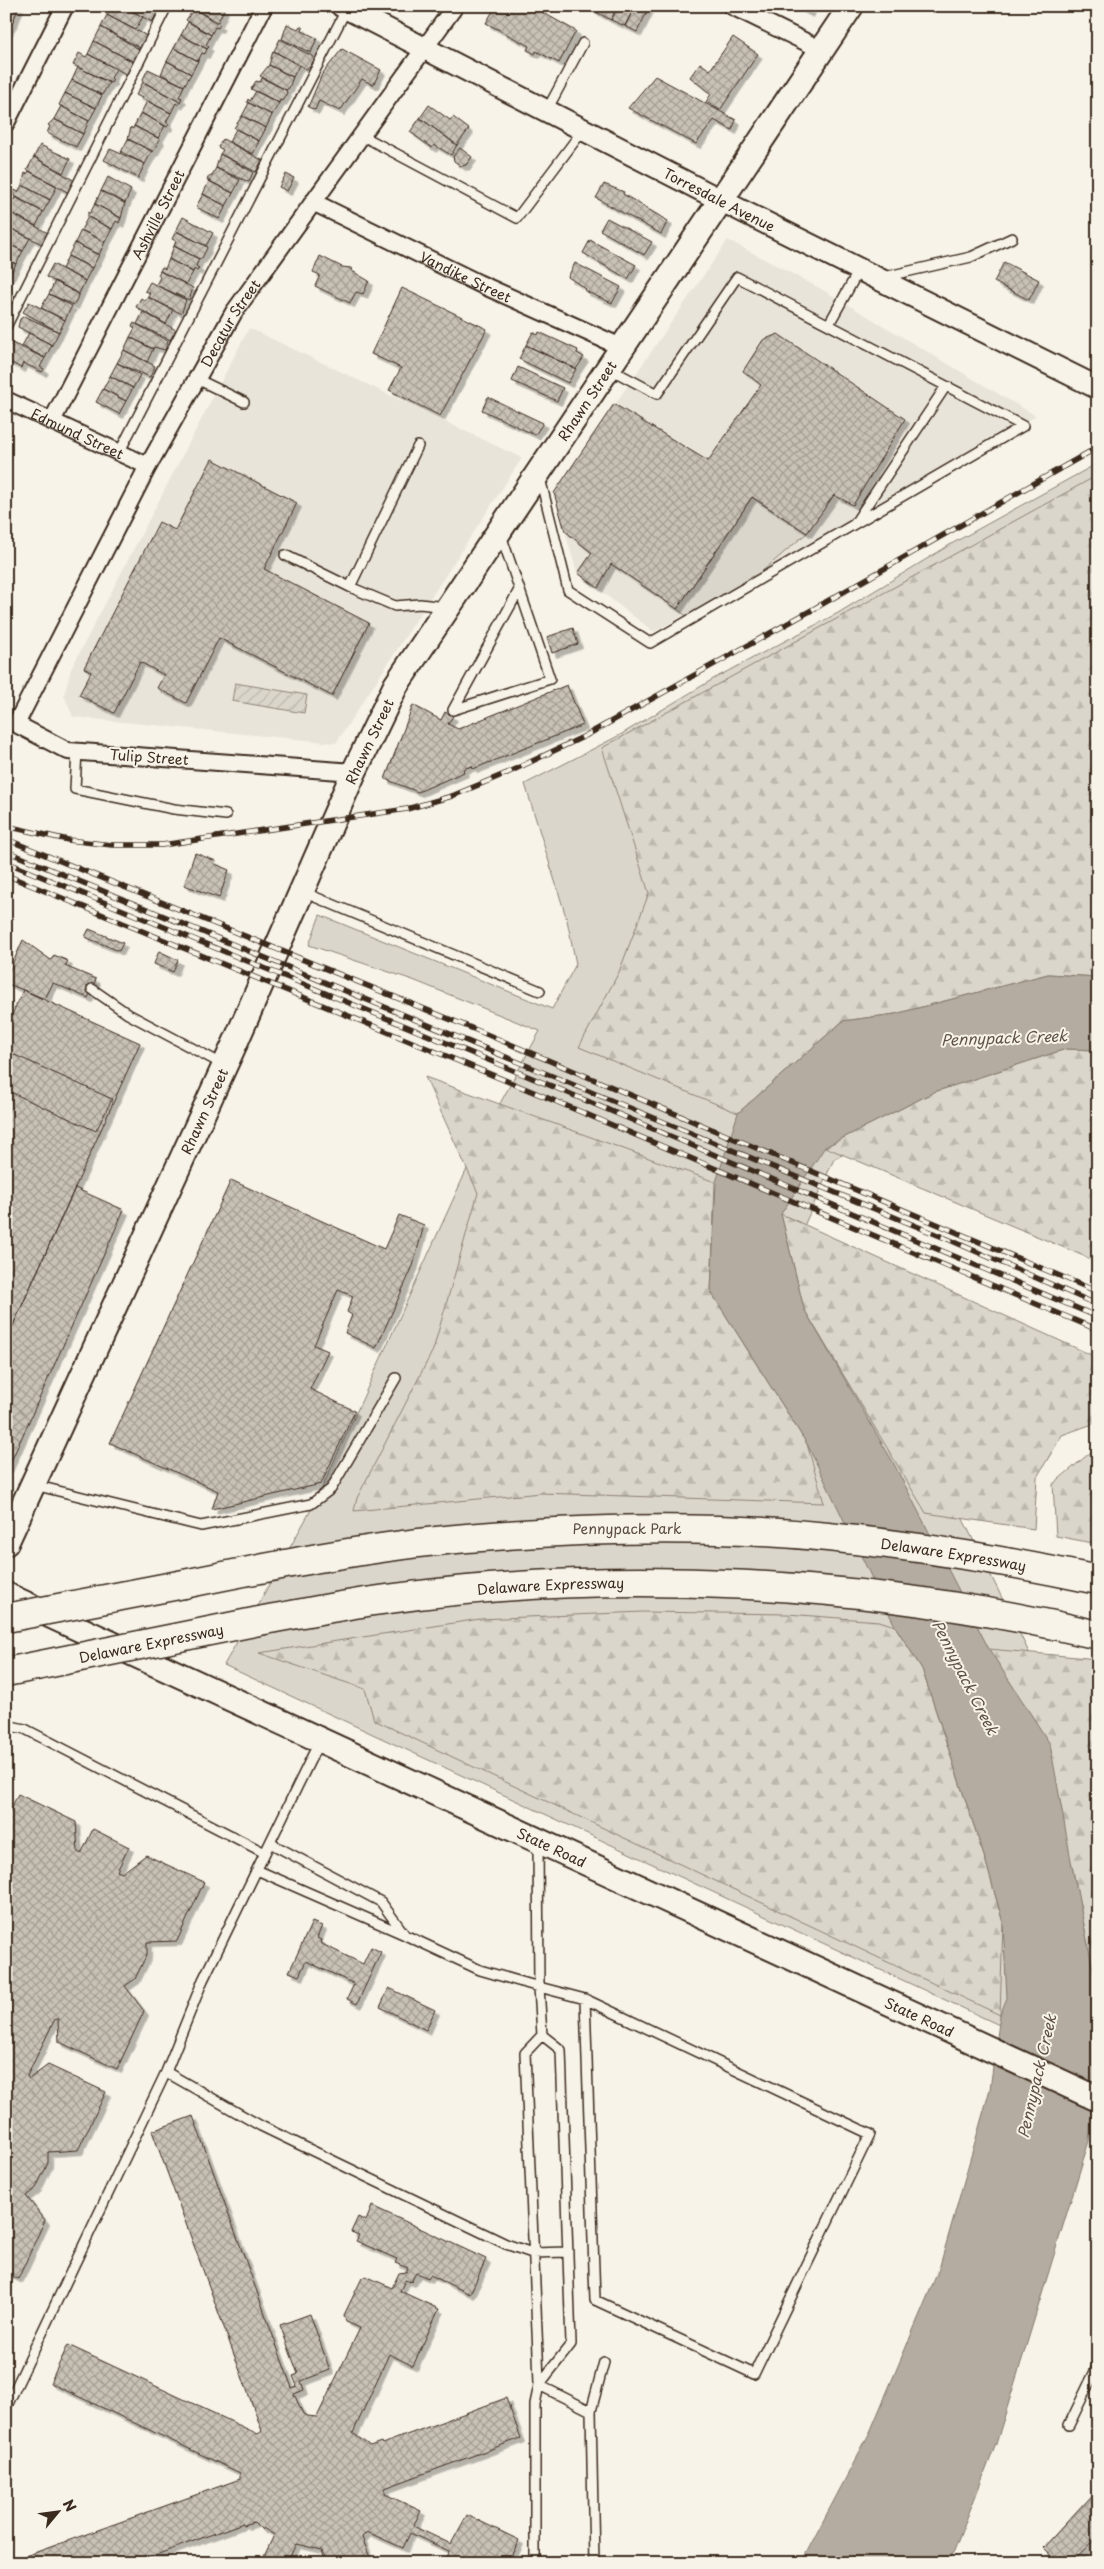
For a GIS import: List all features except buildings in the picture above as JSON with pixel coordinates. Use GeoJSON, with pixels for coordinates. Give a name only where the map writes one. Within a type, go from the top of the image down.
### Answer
{"type":"FeatureCollection","features":[{"type":"Feature","properties":{"kind":"highway","name":"Delaware Expressway"},"geometry":{"type":"LineString","coordinates":[[6,1618],[337,1554],[468,1538],[626,1529],[755,1532],[829,1537],[989,1558],[1098,1580]]}},
{"type":"Feature","properties":{"kind":"highway","name":"Delaware Expressway"},"geometry":{"type":"LineString","coordinates":[[6,1672],[264,1620],[388,1598],[478,1590],[621,1582],[778,1586],[830,1590],[966,1609],[1098,1635]]}},
{"type":"Feature","properties":{"kind":"main road","name":"Rhawn Street"},"geometry":{"type":"LineString","coordinates":[[6,1543],[224,1065],[354,772],[396,685],[621,346],[851,6]]}},
{"type":"Feature","properties":{"kind":"main road","name":"State Road"},"geometry":{"type":"LineString","coordinates":[[6,1595],[968,2037],[1098,2099]]}},
{"type":"Feature","properties":{"kind":"street"},"geometry":{"type":"LineString","coordinates":[[6,123],[65,6]]}},
{"type":"Feature","properties":{"kind":"street","name":"Ashville Street"},"geometry":{"type":"LineString","coordinates":[[52,421],[264,6]]}},
{"type":"Feature","properties":{"kind":"street","name":"Decatur Street"},"geometry":{"type":"LineString","coordinates":[[46,664],[148,466],[234,312],[455,6]]}},
{"type":"Feature","properties":{"kind":"street"},"geometry":{"type":"LineString","coordinates":[[732,6],[822,50]]}},
{"type":"Feature","properties":{"kind":"street","name":"Torresdale Avenue"},"geometry":{"type":"LineString","coordinates":[[346,7],[868,275],[1098,388]]}},
{"type":"Feature","properties":{"kind":"street","name":"Vandike Street"},"geometry":{"type":"LineString","coordinates":[[313,202],[478,283],[621,346]]}},
{"type":"Feature","properties":{"kind":"street","name":"Edmund Street"},"geometry":{"type":"LineString","coordinates":[[6,400],[148,466]]}},
{"type":"Feature","properties":{"kind":"street","name":"Tulip Street"},"geometry":{"type":"LineString","coordinates":[[46,664],[16,724],[68,751],[354,772]]}},
{"type":"Feature","properties":{"kind":"lane"},"geometry":{"type":"LineString","coordinates":[[6,328],[167,6]]}},
{"type":"Feature","properties":{"kind":"lane"},"geometry":{"type":"LineString","coordinates":[[119,453],[346,7]]}},
{"type":"Feature","properties":{"kind":"lane"},"geometry":{"type":"LineString","coordinates":[[546,110],[583,43]]}},
{"type":"Feature","properties":{"kind":"lane"},"geometry":{"type":"LineString","coordinates":[[361,135],[517,218],[584,129]]}},
{"type":"Feature","properties":{"kind":"lane"},"geometry":{"type":"LineString","coordinates":[[829,324],[868,275],[971,257],[1012,238]]}},
{"type":"Feature","properties":{"kind":"lane"},"geometry":{"type":"LineString","coordinates":[[538,472],[568,590],[650,643],[1023,426],[737,277],[657,394],[607,368]]}},
{"type":"Feature","properties":{"kind":"lane"},"geometry":{"type":"LineString","coordinates":[[197,379],[244,402]]}},
{"type":"Feature","properties":{"kind":"lane"},"geometry":{"type":"LineString","coordinates":[[853,525],[946,386]]}},
{"type":"Feature","properties":{"kind":"lane"},"geometry":{"type":"LineString","coordinates":[[350,587],[418,446]]}},
{"type":"Feature","properties":{"kind":"lane"},"geometry":{"type":"LineString","coordinates":[[499,530],[550,679],[452,710],[519,590]]}},
{"type":"Feature","properties":{"kind":"lane"},"geometry":{"type":"LineString","coordinates":[[285,555],[350,587],[395,606],[420,604],[448,607]]}},
{"type":"Feature","properties":{"kind":"lane"},"geometry":{"type":"LineString","coordinates":[[77,751],[75,789],[174,809],[226,815]]}},
{"type":"Feature","properties":{"kind":"lane"},"geometry":{"type":"LineString","coordinates":[[301,891],[540,991]]}},
{"type":"Feature","properties":{"kind":"lane"},"geometry":{"type":"LineString","coordinates":[[92,989],[128,1014],[224,1065]]}},
{"type":"Feature","properties":{"kind":"lane"},"geometry":{"type":"LineString","coordinates":[[33,1485],[201,1526],[311,1504],[331,1489],[396,1378]]}},
{"type":"Feature","properties":{"kind":"lane"},"geometry":{"type":"LineString","coordinates":[[6,1725],[25,1729],[265,1853]]}},
{"type":"Feature","properties":{"kind":"lane"},"geometry":{"type":"LineString","coordinates":[[6,2408],[166,2072],[203,1980],[320,1740]]}},
{"type":"Feature","properties":{"kind":"lane"},"geometry":{"type":"LineString","coordinates":[[535,2563],[535,2404],[539,2385],[525,2053],[542,2035],[539,1987],[538,1840]]}},
{"type":"Feature","properties":{"kind":"lane"},"geometry":{"type":"LineString","coordinates":[[270,1843],[381,1902],[405,1935]]}},
{"type":"Feature","properties":{"kind":"lane"},"geometry":{"type":"LineString","coordinates":[[257,1870],[480,1970],[584,1999],[870,2134],[754,2374],[595,2300],[584,1999]]}},
{"type":"Feature","properties":{"kind":"lane"},"geometry":{"type":"LineString","coordinates":[[539,2385],[571,2344],[561,2050],[542,2035]]}},
{"type":"Feature","properties":{"kind":"lane"},"geometry":{"type":"LineString","coordinates":[[166,2072],[261,2126],[506,2244],[532,2253],[567,2252]]}},
{"type":"Feature","properties":{"kind":"lane"},"geometry":{"type":"LineString","coordinates":[[594,2563],[591,2411],[604,2362]]}},
{"type":"Feature","properties":{"kind":"lane"},"geometry":{"type":"LineString","coordinates":[[1069,2425],[1098,2365]]}},
{"type":"Feature","properties":{"kind":"lane"},"geometry":{"type":"LineString","coordinates":[[539,2385],[591,2411]]}},
{"type":"Feature","properties":{"kind":"shaded area"},"geometry":{"type":"Polygon","coordinates":[[[728,240],[823,290],[1036,416],[654,632],[577,573],[554,493],[728,240]]]}},
{"type":"Feature","properties":{"kind":"shaded area"},"geometry":{"type":"Polygon","coordinates":[[[249,328],[522,458],[336,743],[73,717],[64,695],[71,669],[249,328]]]}},
{"type":"Feature","properties":{"kind":"green space","name":"Pennypack Park"},"geometry":{"type":"Polygon","coordinates":[[[1098,463],[1098,1085],[954,1101],[834,1159],[795,1246],[944,1481],[1060,1715],[1098,1849],[1096,2070],[224,1665],[316,1501],[482,1136],[540,1031],[413,980],[309,945],[320,915],[552,1009],[576,964],[567,920],[525,784],[620,735],[715,678],[838,613],[953,543],[1098,463]]]}},
{"type":"Feature","properties":{"kind":"green space"},"geometry":{"type":"Polygon","coordinates":[[[1098,475],[1098,977],[1048,974],[895,1014],[843,1021],[738,1113],[579,1047],[619,972],[649,893],[602,748],[1098,475]]]}},
{"type":"Feature","properties":{"kind":"green space"},"geometry":{"type":"Polygon","coordinates":[[[752,497],[807,533],[725,603],[693,621],[677,609],[752,497]]]}},
{"type":"Feature","properties":{"kind":"green space"},"geometry":{"type":"Polygon","coordinates":[[[235,683],[307,695],[304,713],[232,701],[235,683]]]}},
{"type":"Feature","properties":{"kind":"green space"},"geometry":{"type":"Polygon","coordinates":[[[1066,1049],[1098,1050],[1098,1262],[825,1147],[934,1092],[1066,1049]]]}},
{"type":"Feature","properties":{"kind":"green space"},"geometry":{"type":"Polygon","coordinates":[[[425,1077],[715,1182],[711,1292],[807,1444],[824,1503],[541,1493],[354,1511],[357,1498],[433,1350],[478,1193],[425,1077]]]}},
{"type":"Feature","properties":{"kind":"green space"},"geometry":{"type":"Polygon","coordinates":[[[781,1214],[1098,1358],[1098,1422],[1062,1435],[1037,1477],[1034,1529],[926,1513],[804,1309],[781,1214]]]}},
{"type":"Feature","properties":{"kind":"green space"},"geometry":{"type":"Polygon","coordinates":[[[1098,1450],[1098,1544],[1056,1536],[1053,1484],[1091,1452],[1098,1450]]]}},
{"type":"Feature","properties":{"kind":"green space"},"geometry":{"type":"Polygon","coordinates":[[[643,1612],[787,1614],[879,1621],[895,1626],[922,1669],[986,1862],[1003,1923],[1000,2015],[374,1720],[365,1689],[259,1653],[480,1619],[643,1612]]]}},
{"type":"Feature","properties":{"kind":"green space"},"geometry":{"type":"Polygon","coordinates":[[[989,1649],[1098,1659],[1098,2061],[1096,1984],[1072,1866],[989,1649]]]}},
{"type":"Feature","properties":{"kind":"water","name":"Pennypack Creek"},"geometry":{"type":"Polygon","coordinates":[[[1048,974],[1098,977],[1098,1050],[1066,1049],[934,1092],[825,1147],[781,1214],[804,1309],[894,1464],[989,1649],[1050,1744],[1096,1984],[1097,2060],[1089,2141],[996,2444],[954,2551],[946,2563],[801,2563],[870,2432],[939,2269],[990,2089],[1000,2015],[1007,1998],[1003,1923],[986,1862],[922,1669],[895,1626],[807,1444],[711,1292],[716,1182],[738,1113],[843,1021],[895,1014],[1048,974]]]}},
{"type":"Feature","properties":{"kind":"railway"},"geometry":{"type":"LineString","coordinates":[[6,826],[68,840],[112,845],[162,845],[407,809],[452,796],[507,773],[585,736],[810,611],[1098,447]]}},
{"type":"Feature","properties":{"kind":"railway"},"geometry":{"type":"LineString","coordinates":[[6,839],[486,1034],[1098,1292]]}},
{"type":"Feature","properties":{"kind":"railway"},"geometry":{"type":"LineString","coordinates":[[6,851],[950,1240],[1098,1305]]}},
{"type":"Feature","properties":{"kind":"railway"},"geometry":{"type":"LineString","coordinates":[[6,862],[554,1087],[1098,1317]]}},
{"type":"Feature","properties":{"kind":"railway"},"geometry":{"type":"LineString","coordinates":[[6,875],[548,1098],[1098,1330]]}}]}
